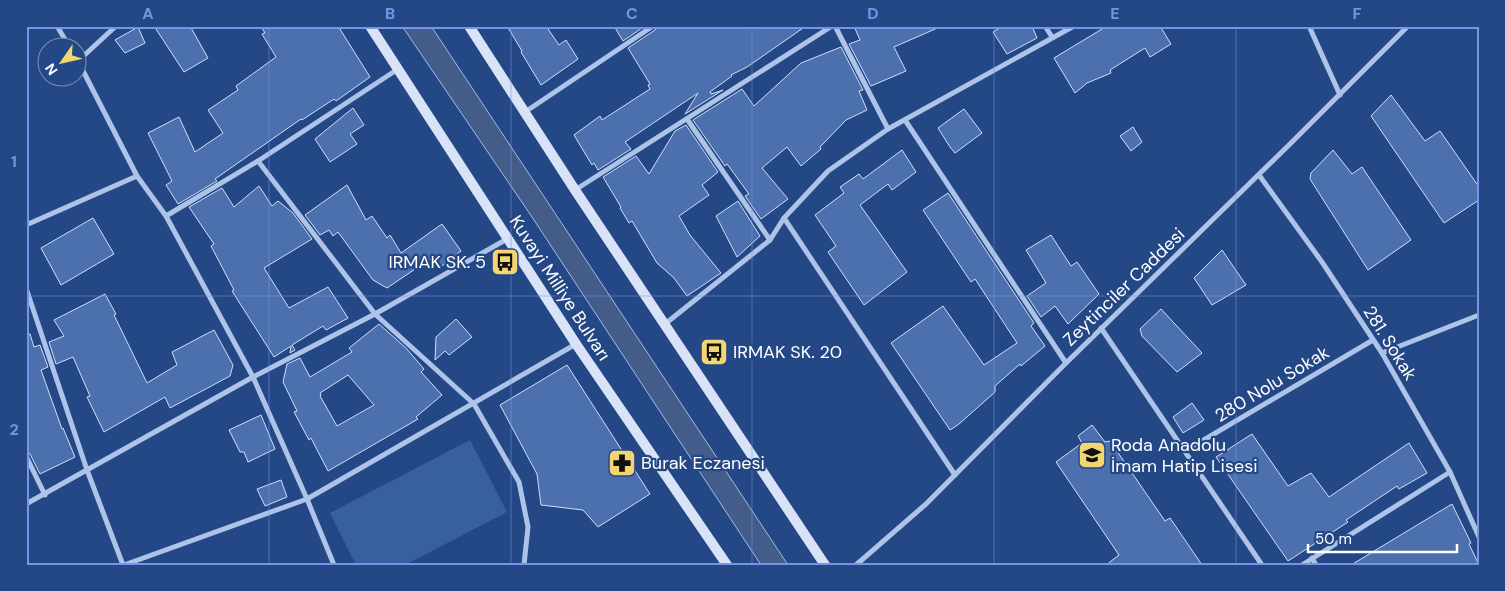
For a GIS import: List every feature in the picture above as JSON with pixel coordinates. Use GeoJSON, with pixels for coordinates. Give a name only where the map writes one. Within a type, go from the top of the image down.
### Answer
{"type":"FeatureCollection","features":[{"type":"Feature","properties":{"kind":"main road","name":"Kuvayi Milliye Bulvarı"},"geometry":{"type":"LineString","coordinates":[[370,26],[576,344],[727,565]]}},
{"type":"Feature","properties":{"kind":"main road"},"geometry":{"type":"LineString","coordinates":[[470,27],[575,190],[824,565]]}},
{"type":"Feature","properties":{"kind":"street"},"geometry":{"type":"LineString","coordinates":[[57,26],[64,38]]}},
{"type":"Feature","properties":{"kind":"street"},"geometry":{"type":"LineString","coordinates":[[88,52],[116,26]]}},
{"type":"Feature","properties":{"kind":"street"},"geometry":{"type":"LineString","coordinates":[[525,112],[653,26]]}},
{"type":"Feature","properties":{"kind":"street"},"geometry":{"type":"LineString","coordinates":[[575,190],[834,26],[888,129]]}},
{"type":"Feature","properties":{"kind":"street"},"geometry":{"type":"LineString","coordinates":[[1045,26],[1052,37]]}},
{"type":"Feature","properties":{"kind":"street"},"geometry":{"type":"LineString","coordinates":[[665,324],[770,240],[784,218],[828,171],[888,129],[1074,26]]}},
{"type":"Feature","properties":{"kind":"street"},"geometry":{"type":"LineString","coordinates":[[1309,26],[1340,95]]}},
{"type":"Feature","properties":{"kind":"street","name":"Zeytinciler Caddesi"},"geometry":{"type":"LineString","coordinates":[[856,565],[926,504],[1101,328],[1259,175],[1408,26]]}},
{"type":"Feature","properties":{"kind":"street"},"geometry":{"type":"LineString","coordinates":[[166,216],[258,161],[398,69]]}},
{"type":"Feature","properties":{"kind":"street"},"geometry":{"type":"LineString","coordinates":[[88,80],[137,176],[166,216],[253,377],[334,565]]}},
{"type":"Feature","properties":{"kind":"street"},"geometry":{"type":"LineString","coordinates":[[687,119],[770,240]]}},
{"type":"Feature","properties":{"kind":"street"},"geometry":{"type":"LineString","coordinates":[[905,120],[1066,363]]}},
{"type":"Feature","properties":{"kind":"street"},"geometry":{"type":"LineString","coordinates":[[258,161],[375,314],[474,404],[519,482],[528,527],[524,565]]}},
{"type":"Feature","properties":{"kind":"street","name":"281. Sokak"},"geometry":{"type":"LineString","coordinates":[[1259,175],[1322,262],[1382,353],[1450,472],[1479,537]]}},
{"type":"Feature","properties":{"kind":"street"},"geometry":{"type":"LineString","coordinates":[[26,225],[137,176]]}},
{"type":"Feature","properties":{"kind":"street"},"geometry":{"type":"LineString","coordinates":[[784,218],[955,475]]}},
{"type":"Feature","properties":{"kind":"street"},"geometry":{"type":"LineString","coordinates":[[26,504],[253,377],[375,314],[507,239]]}},
{"type":"Feature","properties":{"kind":"street"},"geometry":{"type":"LineString","coordinates":[[26,288],[88,470],[124,565],[307,499],[576,344]]}},
{"type":"Feature","properties":{"kind":"street"},"geometry":{"type":"LineString","coordinates":[[1382,353],[1479,315]]}},
{"type":"Feature","properties":{"kind":"street"},"geometry":{"type":"LineString","coordinates":[[1101,328],[1262,565]]}},
{"type":"Feature","properties":{"kind":"street","name":"280 Nolu Sokak"},"geometry":{"type":"LineString","coordinates":[[1185,451],[1374,340]]}},
{"type":"Feature","properties":{"kind":"street"},"geometry":{"type":"LineString","coordinates":[[26,456],[45,495]]}},
{"type":"Feature","properties":{"kind":"street"},"geometry":{"type":"LineString","coordinates":[[1302,565],[1450,472]]}},
{"type":"Feature","properties":{"kind":"street"},"geometry":{"type":"LineString","coordinates":[[1312,558],[1316,565]]}},
{"type":"Feature","properties":{"kind":"shaded area"},"geometry":{"type":"Polygon","coordinates":[[[402,26],[431,26],[788,565],[761,565],[532,217],[402,26]]]}},
{"type":"Feature","properties":{"kind":"shaded area"},"geometry":{"type":"Polygon","coordinates":[[[470,440],[507,512],[405,565],[356,565],[330,513],[470,440]]]}},
{"type":"Feature","properties":{"kind":"building"},"geometry":{"type":"Polygon","coordinates":[[[154,26],[190,26],[208,58],[184,72],[154,26]]]}},
{"type":"Feature","properties":{"kind":"building"},"geometry":{"type":"Polygon","coordinates":[[[261,26],[338,26],[370,77],[336,101],[334,99],[301,119],[215,179],[217,181],[178,204],[166,185],[172,181],[148,133],[179,117],[195,152],[223,133],[208,110],[238,90],[236,86],[276,57],[262,34],[265,33],[261,26]]]}},
{"type":"Feature","properties":{"kind":"building"},"geometry":{"type":"Polygon","coordinates":[[[507,26],[546,26],[559,45],[566,40],[578,59],[541,85],[507,26]]]}},
{"type":"Feature","properties":{"kind":"building"},"geometry":{"type":"Polygon","coordinates":[[[614,26],[645,26],[623,41],[614,26]]]}},
{"type":"Feature","properties":{"kind":"building"},"geometry":{"type":"Polygon","coordinates":[[[657,26],[806,26],[747,67],[731,75],[710,92],[711,94],[723,90],[685,114],[698,93],[625,142],[631,149],[598,170],[594,163],[592,165],[574,135],[600,116],[602,120],[650,89],[648,85],[650,84],[628,48],[655,30],[657,26]]]}},
{"type":"Feature","properties":{"kind":"building"},"geometry":{"type":"Polygon","coordinates":[[[854,26],[942,26],[894,47],[906,71],[871,86],[849,44],[860,40],[854,26]]]}},
{"type":"Feature","properties":{"kind":"building"},"geometry":{"type":"Polygon","coordinates":[[[1003,26],[1032,26],[1037,38],[1007,54],[993,32],[1003,26]]]}},
{"type":"Feature","properties":{"kind":"building"},"geometry":{"type":"Polygon","coordinates":[[[1107,26],[1160,26],[1171,44],[1150,57],[1145,48],[1110,70],[1111,73],[1087,83],[1075,93],[1054,58],[1107,26]]]}},
{"type":"Feature","properties":{"kind":"building"},"geometry":{"type":"Polygon","coordinates":[[[138,27],[145,43],[125,53],[115,40],[138,27]]]}},
{"type":"Feature","properties":{"kind":"building"},"geometry":{"type":"Polygon","coordinates":[[[841,47],[863,90],[859,91],[867,110],[846,120],[820,147],[821,149],[801,166],[787,147],[762,168],[788,199],[761,219],[745,196],[749,194],[727,164],[725,166],[693,120],[742,89],[754,106],[801,63],[841,47]]]}},
{"type":"Feature","properties":{"kind":"building"},"geometry":{"type":"Polygon","coordinates":[[[1391,95],[1425,141],[1440,131],[1479,187],[1479,200],[1444,223],[1371,116],[1391,95]]]}},
{"type":"Feature","properties":{"kind":"building"},"geometry":{"type":"Polygon","coordinates":[[[353,108],[364,125],[350,134],[357,144],[330,162],[315,139],[353,108]]]}},
{"type":"Feature","properties":{"kind":"building"},"geometry":{"type":"Polygon","coordinates":[[[964,109],[982,133],[955,153],[938,128],[964,109]]]}},
{"type":"Feature","properties":{"kind":"building"},"geometry":{"type":"Polygon","coordinates":[[[686,125],[718,172],[702,185],[709,195],[679,216],[690,235],[721,273],[687,296],[674,278],[657,263],[632,221],[629,223],[603,177],[636,156],[649,174],[675,131],[686,125]]]}},
{"type":"Feature","properties":{"kind":"building"},"geometry":{"type":"Polygon","coordinates":[[[1133,127],[1142,142],[1131,151],[1120,136],[1133,127]]]}},
{"type":"Feature","properties":{"kind":"building"},"geometry":{"type":"Polygon","coordinates":[[[902,150],[916,172],[892,190],[888,184],[860,205],[907,272],[864,305],[828,252],[836,246],[815,215],[844,193],[840,187],[859,174],[863,179],[902,150]]]}},
{"type":"Feature","properties":{"kind":"building"},"geometry":{"type":"Polygon","coordinates":[[[1333,150],[1352,174],[1362,167],[1411,240],[1368,270],[1310,179],[1311,173],[1333,150]]]}},
{"type":"Feature","properties":{"kind":"building"},"geometry":{"type":"Polygon","coordinates":[[[347,185],[366,220],[372,216],[387,238],[390,235],[401,253],[442,224],[461,251],[438,269],[430,259],[387,288],[373,280],[338,232],[333,236],[329,230],[320,235],[305,215],[347,185]]]}},
{"type":"Feature","properties":{"kind":"building"},"geometry":{"type":"Polygon","coordinates":[[[259,186],[272,206],[278,201],[293,213],[312,239],[264,268],[289,308],[328,287],[348,318],[326,330],[323,326],[292,345],[295,350],[290,353],[291,346],[274,357],[232,291],[234,290],[211,246],[214,244],[189,207],[222,188],[234,207],[259,186]]]}},
{"type":"Feature","properties":{"kind":"building"},"geometry":{"type":"Polygon","coordinates":[[[948,193],[1034,323],[1031,326],[1045,346],[1021,366],[1020,364],[995,386],[995,392],[950,430],[891,343],[943,306],[984,365],[1017,343],[975,279],[971,282],[923,210],[948,193]]]}},
{"type":"Feature","properties":{"kind":"building"},"geometry":{"type":"Polygon","coordinates":[[[738,201],[760,236],[737,257],[716,216],[738,201]]]}},
{"type":"Feature","properties":{"kind":"building"},"geometry":{"type":"Polygon","coordinates":[[[93,218],[114,254],[61,285],[41,248],[93,218]]]}},
{"type":"Feature","properties":{"kind":"building"},"geometry":{"type":"Polygon","coordinates":[[[1051,235],[1071,266],[1077,262],[1099,294],[1068,324],[1055,306],[1041,317],[1027,296],[1046,283],[1026,250],[1051,235]]]}},
{"type":"Feature","properties":{"kind":"building"},"geometry":{"type":"Polygon","coordinates":[[[1222,250],[1246,285],[1212,305],[1194,278],[1222,250]]]}},
{"type":"Feature","properties":{"kind":"building"},"geometry":{"type":"Polygon","coordinates":[[[105,294],[147,383],[177,365],[172,352],[214,330],[233,365],[230,376],[170,408],[165,397],[104,432],[87,397],[90,396],[73,357],[56,364],[49,342],[64,336],[54,320],[105,294]]]}},
{"type":"Feature","properties":{"kind":"building"},"geometry":{"type":"Polygon","coordinates":[[[1161,309],[1202,353],[1177,372],[1142,336],[1140,329],[1161,309]]]}},
{"type":"Feature","properties":{"kind":"building"},"geometry":{"type":"Polygon","coordinates":[[[456,319],[472,337],[449,355],[445,351],[435,360],[436,337],[456,319]]]}},
{"type":"Feature","properties":{"kind":"building"},"geometry":{"type":"Polygon","coordinates":[[[379,324],[406,348],[424,369],[421,372],[442,395],[416,417],[418,419],[328,471],[311,438],[309,440],[294,412],[297,411],[283,382],[287,364],[300,358],[310,377],[352,352],[349,348],[379,324]],[[348,375],[320,393],[337,426],[374,405],[348,375]]]}},
{"type":"Feature","properties":{"kind":"building"},"geometry":{"type":"Polygon","coordinates":[[[26,334],[30,334],[34,347],[40,345],[48,367],[41,370],[62,429],[75,457],[40,474],[30,454],[26,452],[26,334]]]}},
{"type":"Feature","properties":{"kind":"building"},"geometry":{"type":"Polygon","coordinates":[[[567,365],[650,494],[598,527],[583,510],[541,505],[537,474],[500,405],[567,365]]]}},
{"type":"Feature","properties":{"kind":"building"},"geometry":{"type":"Polygon","coordinates":[[[1192,403],[1204,420],[1183,433],[1173,417],[1192,403]]]}},
{"type":"Feature","properties":{"kind":"building"},"geometry":{"type":"Polygon","coordinates":[[[261,415],[275,449],[248,462],[244,452],[240,452],[229,430],[261,415]]]}},
{"type":"Feature","properties":{"kind":"building"},"geometry":{"type":"Polygon","coordinates":[[[1092,425],[1105,442],[1110,441],[1165,521],[1170,518],[1202,565],[1106,565],[1119,555],[1056,462],[1082,443],[1078,436],[1092,425]]]}},
{"type":"Feature","properties":{"kind":"building"},"geometry":{"type":"Polygon","coordinates":[[[1252,434],[1288,486],[1311,473],[1329,497],[1409,443],[1427,473],[1399,489],[1397,486],[1346,520],[1348,522],[1288,561],[1216,457],[1252,434]]]}},
{"type":"Feature","properties":{"kind":"building"},"geometry":{"type":"Polygon","coordinates":[[[281,480],[287,497],[265,506],[257,489],[281,480]]]}},
{"type":"Feature","properties":{"kind":"building"},"geometry":{"type":"Polygon","coordinates":[[[1452,504],[1471,543],[1469,544],[1479,565],[1351,565],[1452,504]]]}},
{"type":"Feature","properties":{"kind":"place","name":"IRMAK SK. 5"},"geometry":{"type":"Point","coordinates":[505,262]}},
{"type":"Feature","properties":{"kind":"place","name":"IRMAK SK. 20"},"geometry":{"type":"Point","coordinates":[714,352]}},
{"type":"Feature","properties":{"kind":"place","name":"Roda Anadolu İmam Hatip Lisesi"},"geometry":{"type":"Point","coordinates":[1092,455]}},
{"type":"Feature","properties":{"kind":"place","name":"Burak Eczanesi"},"geometry":{"type":"Point","coordinates":[622,463]}}]}
